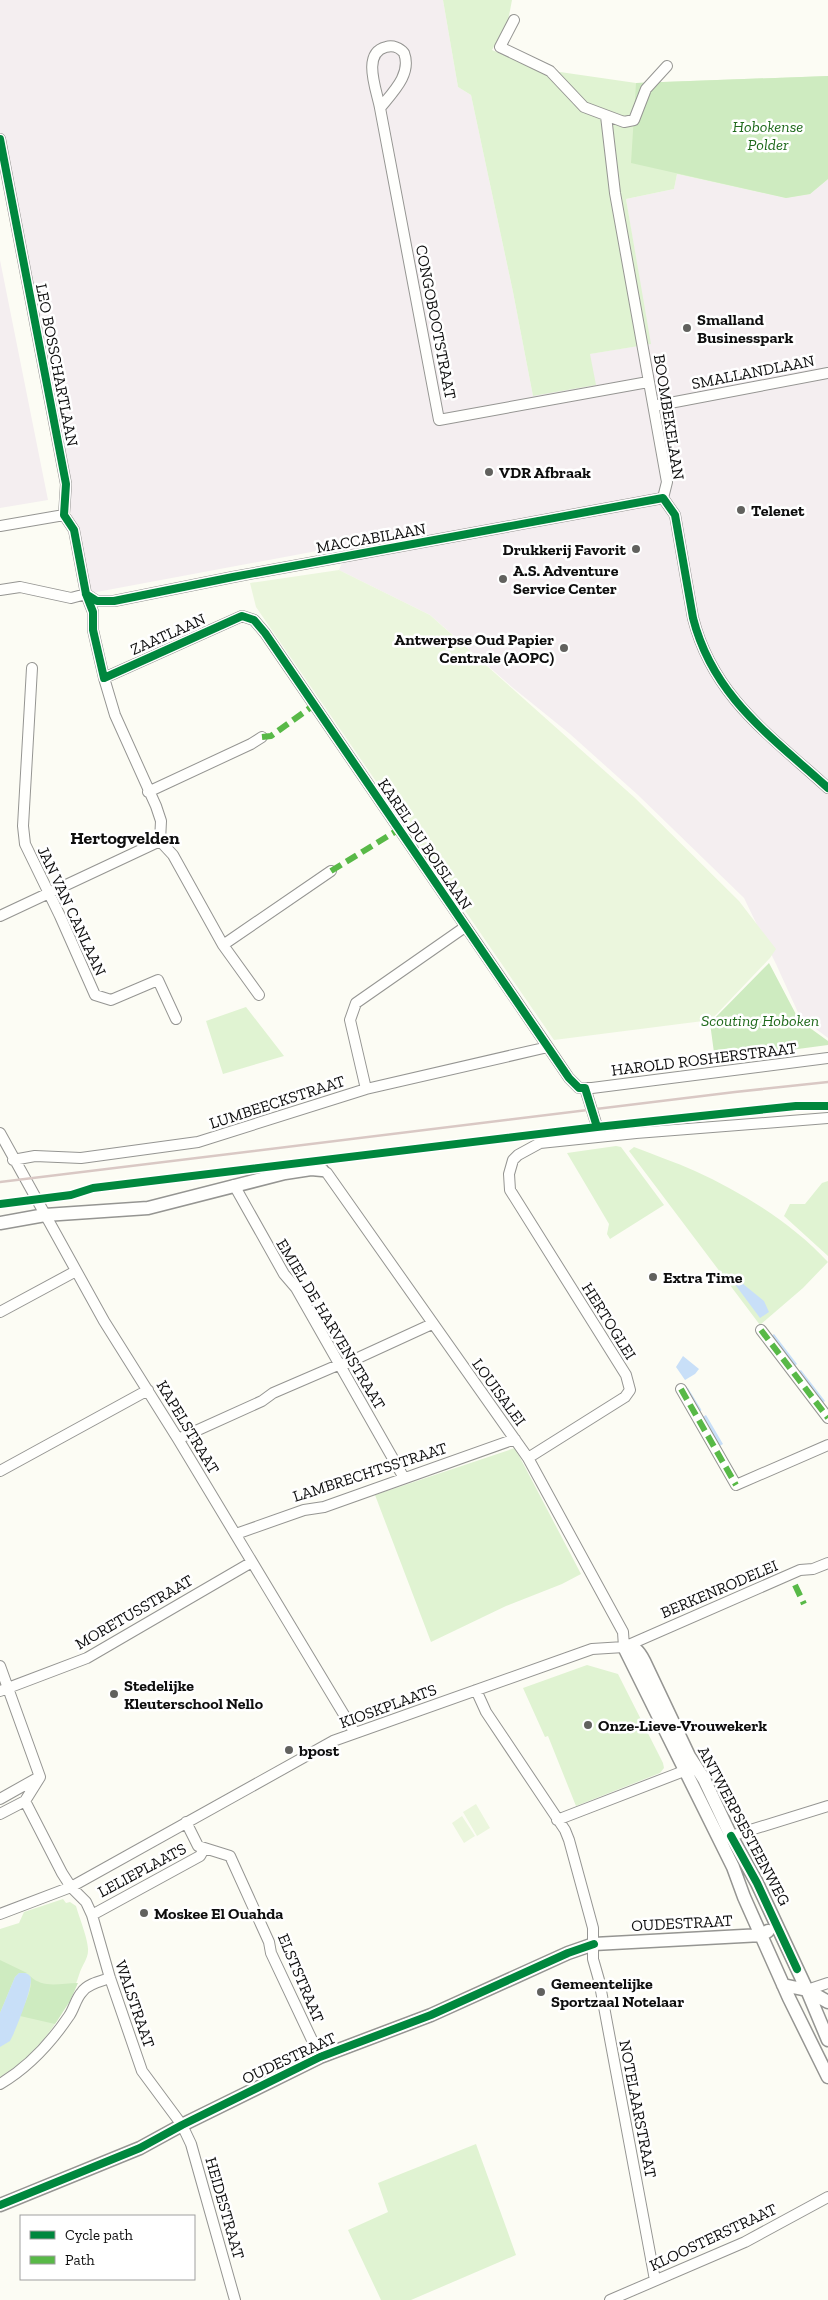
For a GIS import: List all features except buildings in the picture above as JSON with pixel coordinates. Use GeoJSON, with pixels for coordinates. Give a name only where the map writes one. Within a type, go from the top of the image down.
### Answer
{"type":"FeatureCollection","features":[{"type":"Feature","properties":{"kind":"street"},"geometry":{"type":"LineString","coordinates":[[514,20],[500,47],[550,71],[584,107],[624,122],[634,120],[646,89],[667,66]]}},
{"type":"Feature","properties":{"kind":"street","name":"CONGOBOOTSTRAAT"},"geometry":{"type":"LineString","coordinates":[[380,108],[393,93],[406,70],[404,53],[397,47],[389,46],[380,49],[374,55],[372,64],[380,108],[439,420],[648,382]]}},
{"type":"Feature","properties":{"kind":"street","name":"BOOMBEKELAAN"},"geometry":{"type":"LineString","coordinates":[[606,116],[615,193],[667,482],[663,498],[675,515],[697,635],[710,666],[737,704],[828,788]]}},
{"type":"Feature","properties":{"kind":"street","name":"LEO BOSSCHARTLAAN"},"geometry":{"type":"LineString","coordinates":[[0,139],[66,484],[64,515]]}},
{"type":"Feature","properties":{"kind":"street","name":"SMALLANDLAAN"},"geometry":{"type":"LineString","coordinates":[[654,406],[828,373]]}},
{"type":"Feature","properties":{"kind":"street","name":"MACCABILAAN"},"geometry":{"type":"LineString","coordinates":[[86,594],[98,601],[114,601],[233,577],[663,498]]}},
{"type":"Feature","properties":{"kind":"street"},"geometry":{"type":"LineString","coordinates":[[0,526],[64,515],[74,530],[86,594],[93,612],[93,630],[104,678],[115,715],[161,821],[160,841],[173,855],[223,945],[259,995]]}},
{"type":"Feature","properties":{"kind":"street"},"geometry":{"type":"LineString","coordinates":[[0,590],[20,587],[71,598],[86,594]]}},
{"type":"Feature","properties":{"kind":"street","name":"ZAATLAAN"},"geometry":{"type":"LineString","coordinates":[[104,678],[242,616]]}},
{"type":"Feature","properties":{"kind":"street","name":"KAREL DU BOISLAAN"},"geometry":{"type":"LineString","coordinates":[[242,616],[254,620],[265,633],[574,1084],[579,1088],[585,1088]]}},
{"type":"Feature","properties":{"kind":"street","name":"JAN VAN CANLAAN"},"geometry":{"type":"LineString","coordinates":[[32,668],[23,828],[25,844],[95,995],[110,1000],[158,980],[176,1019]]}},
{"type":"Feature","properties":{"kind":"street"},"geometry":{"type":"LineString","coordinates":[[148,792],[251,744],[262,736]]}},
{"type":"Feature","properties":{"kind":"street"},"geometry":{"type":"LineString","coordinates":[[0,916],[160,841]]}},
{"type":"Feature","properties":{"kind":"street"},"geometry":{"type":"LineString","coordinates":[[223,945],[331,871]]}},
{"type":"Feature","properties":{"kind":"street"},"geometry":{"type":"LineString","coordinates":[[366,1089],[350,1020],[356,1003],[465,927]]}},
{"type":"Feature","properties":{"kind":"street","name":"LUMBEECKSTRAAT"},"geometry":{"type":"LineString","coordinates":[[13,1160],[35,1156],[81,1158],[198,1142],[366,1089],[548,1047]]}},
{"type":"Feature","properties":{"kind":"street","name":"HAROLD ROSHERSTRAAT"},"geometry":{"type":"LineString","coordinates":[[585,1088],[828,1058]]}},
{"type":"Feature","properties":{"kind":"street"},"geometry":{"type":"LineString","coordinates":[[585,1088],[600,1136],[828,1118]]}},
{"type":"Feature","properties":{"kind":"street","name":"KAPELSTRAAT"},"geometry":{"type":"LineString","coordinates":[[0,1133],[13,1160],[104,1321],[236,1534],[331,1694],[352,1724],[355,1733]]}},
{"type":"Feature","properties":{"kind":"street","name":"HERTOGLEI"},"geometry":{"type":"LineString","coordinates":[[528,1458],[625,1397],[630,1390],[626,1375],[510,1190],[509,1174],[513,1160],[518,1155],[540,1143],[600,1136]]}},
{"type":"Feature","properties":{"kind":"street"},"geometry":{"type":"LineString","coordinates":[[0,1223],[45,1215],[148,1208],[285,1173],[311,1169],[322,1170]]}},
{"type":"Feature","properties":{"kind":"street","name":"LOUISALEI"},"geometry":{"type":"LineString","coordinates":[[322,1170],[327,1173],[528,1458],[624,1632],[624,1647]]}},
{"type":"Feature","properties":{"kind":"street","name":"EMIEL DE HARVENSTRAAT"},"geometry":{"type":"LineString","coordinates":[[234,1185],[284,1274],[296,1288],[338,1365],[404,1478]]}},
{"type":"Feature","properties":{"kind":"street"},"geometry":{"type":"LineString","coordinates":[[0,1312],[76,1271]]}},
{"type":"Feature","properties":{"kind":"street"},"geometry":{"type":"LineString","coordinates":[[178,1439],[432,1324]]}},
{"type":"Feature","properties":{"kind":"street"},"geometry":{"type":"LineString","coordinates":[[761,1330],[828,1418]]}},
{"type":"Feature","properties":{"kind":"street"},"geometry":{"type":"LineString","coordinates":[[681,1389],[736,1485],[828,1445]]}},
{"type":"Feature","properties":{"kind":"street"},"geometry":{"type":"LineString","coordinates":[[0,1471],[148,1390]]}},
{"type":"Feature","properties":{"kind":"street","name":"LAMBRECHTSSTRAAT"},"geometry":{"type":"LineString","coordinates":[[236,1534],[304,1510],[324,1507],[515,1439]]}},
{"type":"Feature","properties":{"kind":"street","name":"MORETUSSTRAAT"},"geometry":{"type":"LineString","coordinates":[[4,1689],[87,1658],[252,1562]]}},
{"type":"Feature","properties":{"kind":"street","name":"BERKENRODELEI"},"geometry":{"type":"LineString","coordinates":[[624,1647],[800,1570],[813,1569],[828,1562]]}},
{"type":"Feature","properties":{"kind":"street","name":"KIOSKPLAATS"},"geometry":{"type":"LineString","coordinates":[[0,1914],[70,1887],[321,1747],[355,1733],[592,1649],[624,1647]]}},
{"type":"Feature","properties":{"kind":"street","name":"ANTWERPSESTEENWEG"},"geometry":{"type":"LineString","coordinates":[[827,2032],[757,1883],[731,1836],[704,1779],[688,1756],[640,1654],[632,1647],[624,1647],[733,1867],[744,1897],[828,2077]]}},
{"type":"Feature","properties":{"kind":"street"},"geometry":{"type":"LineString","coordinates":[[0,1666],[4,1689],[40,1777]]}},
{"type":"Feature","properties":{"kind":"street","name":"NOTELAARSTRAAT"},"geometry":{"type":"LineString","coordinates":[[476,1690],[486,1712],[569,1840],[593,1928],[594,1944],[592,1959],[599,1980],[655,2280]]}},
{"type":"Feature","properties":{"kind":"street"},"geometry":{"type":"LineString","coordinates":[[557,1820],[684,1771]]}},
{"type":"Feature","properties":{"kind":"street"},"geometry":{"type":"LineString","coordinates":[[0,1799],[40,1777]]}},
{"type":"Feature","properties":{"kind":"street"},"geometry":{"type":"LineString","coordinates":[[0,1814],[26,1801],[40,1777]]}},
{"type":"Feature","properties":{"kind":"street","name":"WALSTRAAT"},"geometry":{"type":"LineString","coordinates":[[26,1801],[70,1887],[86,1902],[92,1914],[110,1978],[142,2071],[182,2125]]}},
{"type":"Feature","properties":{"kind":"street"},"geometry":{"type":"LineString","coordinates":[[731,1836],[828,1806]]}},
{"type":"Feature","properties":{"kind":"street"},"geometry":{"type":"LineString","coordinates":[[186,1822],[198,1846],[204,1849]]}},
{"type":"Feature","properties":{"kind":"street","name":"LELIEPLAATS"},"geometry":{"type":"LineString","coordinates":[[92,1914],[200,1856],[204,1849]]}},
{"type":"Feature","properties":{"kind":"street","name":"ELSTSTRAAT"},"geometry":{"type":"LineString","coordinates":[[204,1849],[230,1856],[269,1942],[271,1953],[320,2057]]}},
{"type":"Feature","properties":{"kind":"street"},"geometry":{"type":"LineString","coordinates":[[762,1934],[778,1927]]}},
{"type":"Feature","properties":{"kind":"street","name":"OUDESTRAAT"},"geometry":{"type":"LineString","coordinates":[[0,2205],[140,2148],[182,2125],[320,2057],[431,2016],[568,1953],[594,1944],[762,1934]]}},
{"type":"Feature","properties":{"kind":"street"},"geometry":{"type":"LineString","coordinates":[[0,2084],[28,2064],[49,2043],[71,2012],[82,1991],[93,1984],[110,1978]]}},
{"type":"Feature","properties":{"kind":"street"},"geometry":{"type":"LineString","coordinates":[[784,1985],[807,1990],[827,2002]]}},
{"type":"Feature","properties":{"kind":"street"},"geometry":{"type":"LineString","coordinates":[[807,1990],[825,1985]]}},
{"type":"Feature","properties":{"kind":"street"},"geometry":{"type":"LineString","coordinates":[[825,1985],[822,1994],[827,2002]]}},
{"type":"Feature","properties":{"kind":"street","name":"HEIDESTRAAT"},"geometry":{"type":"LineString","coordinates":[[182,2125],[191,2144],[235,2300]]}},
{"type":"Feature","properties":{"kind":"street","name":"KLOOSTERSTRAAT"},"geometry":{"type":"LineString","coordinates":[[610,2300],[745,2242],[828,2197]]}},
{"type":"Feature","properties":{"kind":"shaded area"},"geometry":{"type":"Polygon","coordinates":[[[0,0],[443,0],[458,87],[471,95],[533,396],[589,354],[650,344],[626,199],[674,189],[677,174],[786,198],[810,194],[828,179],[828,1038],[800,1017],[744,898],[638,795],[570,734],[512,687],[430,615],[339,570],[349,545],[86,594],[0,135],[0,0]]]}},
{"type":"Feature","properties":{"kind":"shaded area"},"geometry":{"type":"Polygon","coordinates":[[[0,260],[48,500],[0,508],[0,260]]]}},
{"type":"Feature","properties":{"kind":"green space"},"geometry":{"type":"Polygon","coordinates":[[[443,0],[512,0],[508,21],[492,50],[547,74],[560,72],[636,83],[828,76],[828,179],[810,194],[786,198],[677,174],[674,189],[626,199],[651,344],[590,354],[596,385],[533,396],[471,95],[458,87],[443,0]]]}},
{"type":"Feature","properties":{"kind":"green space","name":"Hobokense Polder"},"geometry":{"type":"Polygon","coordinates":[[[828,76],[828,179],[810,194],[786,198],[631,163],[636,83],[828,76]]]}},
{"type":"Feature","properties":{"kind":"green space"},"geometry":{"type":"Polygon","coordinates":[[[339,570],[430,615],[635,798],[739,901],[776,949],[770,958],[711,1020],[554,1040],[256,607],[250,583],[339,570]]]}},
{"type":"Feature","properties":{"kind":"green space","name":"Scouting Hoboken"},"geometry":{"type":"Polygon","coordinates":[[[769,963],[799,1020],[828,1041],[828,1045],[715,1060],[710,1023],[769,963]]]}},
{"type":"Feature","properties":{"kind":"green space"},"geometry":{"type":"Polygon","coordinates":[[[246,1007],[284,1056],[223,1074],[206,1021],[246,1007]]]}},
{"type":"Feature","properties":{"kind":"green space"},"geometry":{"type":"Polygon","coordinates":[[[616,1146],[621,1147],[664,1205],[610,1239],[607,1234],[609,1224],[567,1153],[616,1146]]]}},
{"type":"Feature","properties":{"kind":"green space"},"geometry":{"type":"Polygon","coordinates":[[[634,1147],[695,1171],[749,1199],[799,1234],[828,1262],[803,1288],[760,1325],[629,1151],[634,1147]]]}},
{"type":"Feature","properties":{"kind":"green space"},"geometry":{"type":"Polygon","coordinates":[[[828,1181],[828,1256],[784,1216],[790,1204],[805,1204],[822,1183],[828,1181]]]}},
{"type":"Feature","properties":{"kind":"green space"},"geometry":{"type":"Polygon","coordinates":[[[515,1448],[581,1574],[562,1584],[506,1606],[431,1642],[375,1495],[515,1448]]]}},
{"type":"Feature","properties":{"kind":"green space"},"geometry":{"type":"Polygon","coordinates":[[[587,1665],[618,1674],[664,1768],[660,1773],[576,1806],[548,1736],[545,1737],[523,1688],[587,1665]]]}},
{"type":"Feature","properties":{"kind":"green space"},"geometry":{"type":"Polygon","coordinates":[[[476,1804],[490,1828],[477,1836],[463,1812],[476,1804]]]}},
{"type":"Feature","properties":{"kind":"green space"},"geometry":{"type":"Polygon","coordinates":[[[462,1816],[475,1836],[464,1843],[452,1823],[462,1816]]]}},
{"type":"Feature","properties":{"kind":"green space"},"geometry":{"type":"Polygon","coordinates":[[[63,1899],[66,1903],[70,1902],[76,1906],[87,1941],[87,1956],[67,2004],[49,2032],[27,2057],[0,2077],[0,1929],[19,1923],[24,1912],[63,1899]]]}},
{"type":"Feature","properties":{"kind":"green space"},"geometry":{"type":"Polygon","coordinates":[[[0,1960],[27,1973],[19,1973],[15,1977],[0,2013],[0,1960]]]}},
{"type":"Feature","properties":{"kind":"green space"},"geometry":{"type":"Polygon","coordinates":[[[30,1976],[40,1983],[46,1984],[78,1983],[70,2001],[55,2024],[20,2016],[30,1991],[30,1976]]]}},
{"type":"Feature","properties":{"kind":"green space"},"geometry":{"type":"Polygon","coordinates":[[[476,2144],[516,2255],[411,2300],[381,2300],[348,2230],[388,2212],[378,2183],[476,2144]]]}},
{"type":"Feature","properties":{"kind":"water"},"geometry":{"type":"Polygon","coordinates":[[[732,1275],[764,1301],[769,1312],[760,1318],[731,1279],[732,1275]]]}},
{"type":"Feature","properties":{"kind":"water"},"geometry":{"type":"Polygon","coordinates":[[[774,1334],[797,1364],[793,1367],[770,1337],[774,1334]]]}},
{"type":"Feature","properties":{"kind":"water"},"geometry":{"type":"Polygon","coordinates":[[[683,1356],[699,1369],[685,1380],[676,1367],[683,1356]]]}},
{"type":"Feature","properties":{"kind":"water"},"geometry":{"type":"Polygon","coordinates":[[[801,1370],[825,1401],[821,1404],[797,1372],[801,1370]]]}},
{"type":"Feature","properties":{"kind":"water"},"geometry":{"type":"Polygon","coordinates":[[[706,1415],[723,1444],[718,1447],[701,1418],[706,1415]]]}},
{"type":"Feature","properties":{"kind":"water"},"geometry":{"type":"Polygon","coordinates":[[[19,1973],[26,1973],[30,1976],[28,1995],[10,2041],[0,2047],[0,2013],[15,1977],[19,1973]]]}},
{"type":"Feature","properties":{"kind":"waterway"},"geometry":{"type":"LineString","coordinates":[[687,1389],[700,1410]]}},
{"type":"Feature","properties":{"kind":"railway"},"geometry":{"type":"LineString","coordinates":[[0,1182],[828,1082]]}},
{"type":"Feature","properties":{"kind":"marked path"},"geometry":{"type":"LineString","coordinates":[[262,737],[271,736],[314,705]]}},
{"type":"Feature","properties":{"kind":"marked path"},"geometry":{"type":"LineString","coordinates":[[331,871],[398,830]]}},
{"type":"Feature","properties":{"kind":"marked path"},"geometry":{"type":"LineString","coordinates":[[761,1330],[828,1418]]}},
{"type":"Feature","properties":{"kind":"marked path"},"geometry":{"type":"LineString","coordinates":[[681,1389],[736,1485]]}},
{"type":"Feature","properties":{"kind":"marked path"},"geometry":{"type":"LineString","coordinates":[[795,1585],[804,1604]]}},
{"type":"Feature","properties":{"kind":"cycle path"},"geometry":{"type":"LineString","coordinates":[[0,139],[66,484],[64,515],[74,530],[86,594],[93,612],[93,630],[104,678],[242,616],[254,620],[265,633],[569,1078],[579,1088],[585,1088],[597,1127]]}},
{"type":"Feature","properties":{"kind":"cycle path"},"geometry":{"type":"LineString","coordinates":[[86,594],[97,601],[114,601],[233,577],[663,498],[675,515],[693,618],[702,646],[715,671],[729,693],[747,713],[828,788]]}},
{"type":"Feature","properties":{"kind":"cycle path"},"geometry":{"type":"LineString","coordinates":[[0,1204],[71,1195],[93,1188],[597,1127],[796,1106],[828,1106]]}},
{"type":"Feature","properties":{"kind":"cycle path"},"geometry":{"type":"LineString","coordinates":[[731,1836],[757,1883],[797,1969]]}},
{"type":"Feature","properties":{"kind":"cycle path"},"geometry":{"type":"LineString","coordinates":[[0,2205],[140,2148],[182,2125],[320,2057],[431,2015],[568,1953],[594,1944]]}},
{"type":"Feature","properties":{"kind":"place","name":"Smalland Businesspark"},"geometry":{"type":"Point","coordinates":[687,328]}},
{"type":"Feature","properties":{"kind":"place","name":"VDR Afbraak"},"geometry":{"type":"Point","coordinates":[489,472]}},
{"type":"Feature","properties":{"kind":"place","name":"Telenet"},"geometry":{"type":"Point","coordinates":[741,510]}},
{"type":"Feature","properties":{"kind":"place","name":"Drukkerij Favorit"},"geometry":{"type":"Point","coordinates":[636,549]}},
{"type":"Feature","properties":{"kind":"place","name":"A.S. Adventure Service Center"},"geometry":{"type":"Point","coordinates":[503,579]}},
{"type":"Feature","properties":{"kind":"place","name":"Antwerpse Oud Papier Centrale (AOPC)"},"geometry":{"type":"Point","coordinates":[564,648]}},
{"type":"Feature","properties":{"kind":"place","name":"Extra Time"},"geometry":{"type":"Point","coordinates":[653,1277]}},
{"type":"Feature","properties":{"kind":"place","name":"Stedelijke Kleuterschool Nello"},"geometry":{"type":"Point","coordinates":[114,1694]}},
{"type":"Feature","properties":{"kind":"place","name":"Onze-Lieve-Vrouwekerk"},"geometry":{"type":"Point","coordinates":[588,1725]}},
{"type":"Feature","properties":{"kind":"place","name":"bpost"},"geometry":{"type":"Point","coordinates":[289,1750]}},
{"type":"Feature","properties":{"kind":"place","name":"Moskee El Ouahda"},"geometry":{"type":"Point","coordinates":[144,1913]}},
{"type":"Feature","properties":{"kind":"place","name":"Gemeentelijke Sportzaal Notelaar"},"geometry":{"type":"Point","coordinates":[541,1992]}},
{"type":"Feature","properties":{"kind":"district","name":"Hertogvelden"},"geometry":{"type":"Point","coordinates":[125,838]}}]}
